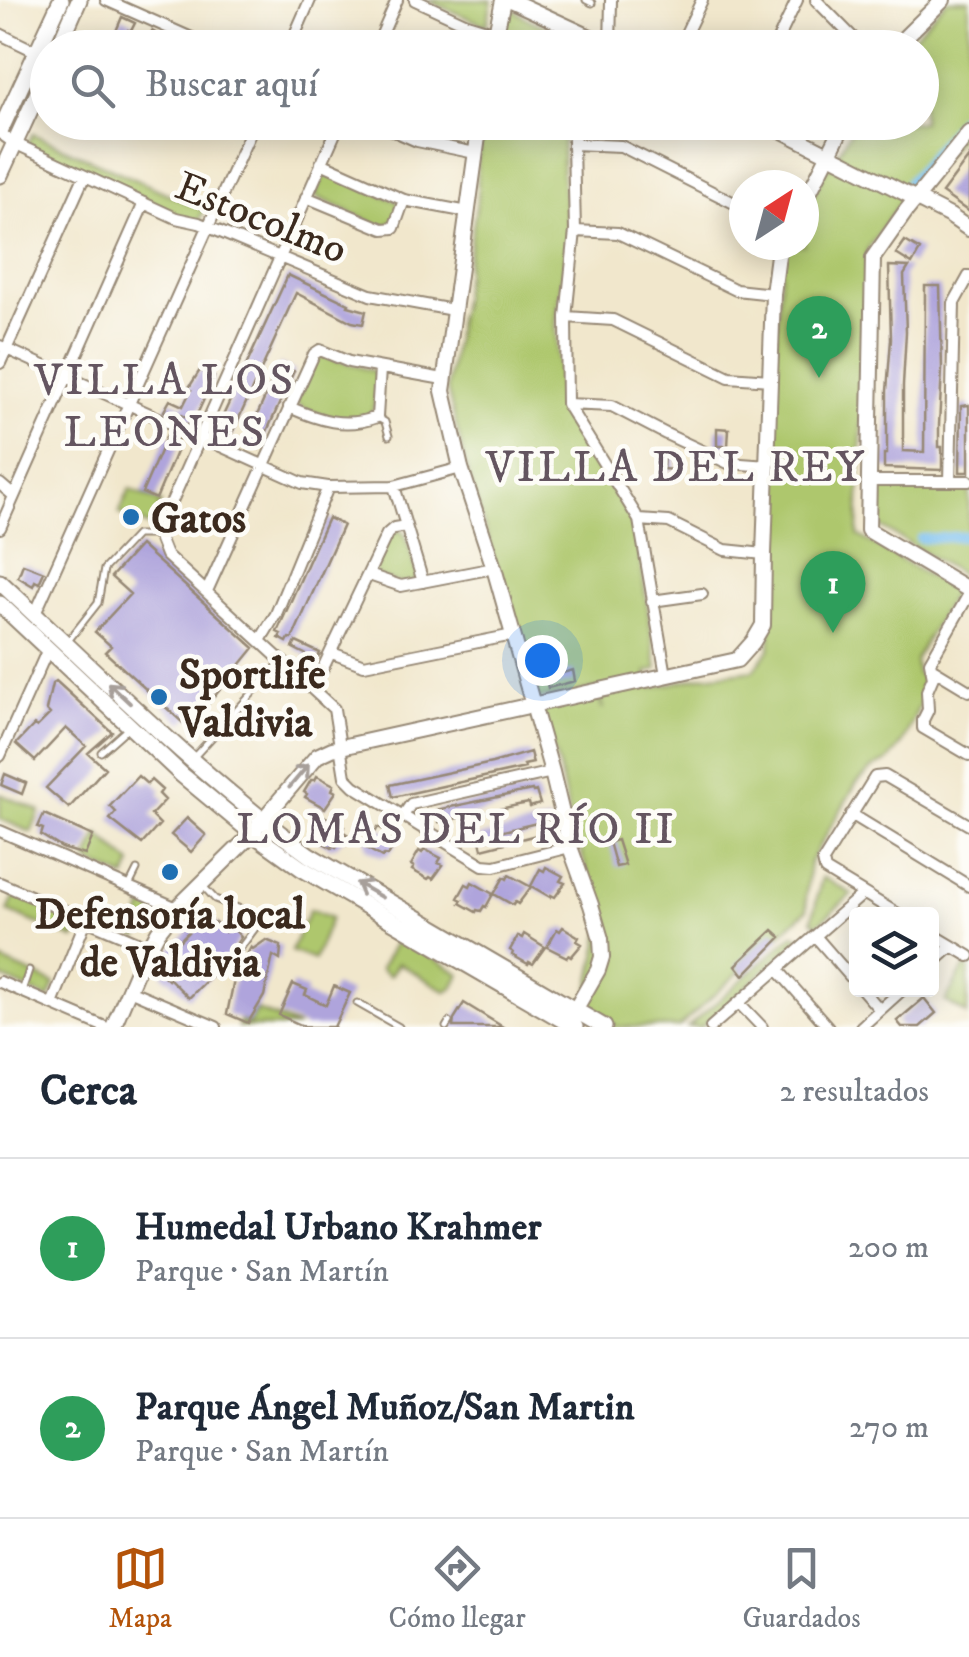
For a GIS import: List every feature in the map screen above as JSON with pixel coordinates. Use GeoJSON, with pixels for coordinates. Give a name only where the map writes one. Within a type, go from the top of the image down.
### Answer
{"type":"FeatureCollection","features":[{"type":"Feature","properties":{"kind":"main road"},"geometry":{"type":"LineString","coordinates":[[47,30],[61,0]]}},
{"type":"Feature","properties":{"kind":"main road"},"geometry":{"type":"LineString","coordinates":[[66,30],[80,0]]}},
{"type":"Feature","properties":{"kind":"main road"},"geometry":{"type":"LineString","coordinates":[[0,132],[30,65]]}},
{"type":"Feature","properties":{"kind":"main road"},"geometry":{"type":"LineString","coordinates":[[0,175],[30,110]]}},
{"type":"Feature","properties":{"kind":"main road"},"geometry":{"type":"LineString","coordinates":[[0,582],[34,614],[130,726],[182,775],[257,827],[309,855],[571,1022]]}},
{"type":"Feature","properties":{"kind":"main road"},"geometry":{"type":"LineString","coordinates":[[0,604],[48,648],[68,652],[190,760],[257,827]]}},
{"type":"Feature","properties":{"kind":"main road"},"geometry":{"type":"LineString","coordinates":[[457,950],[471,971],[571,1022],[604,1027]]}},
{"type":"Feature","properties":{"kind":"street"},"geometry":{"type":"LineString","coordinates":[[106,0],[174,30]]}},
{"type":"Feature","properties":{"kind":"street"},"geometry":{"type":"LineString","coordinates":[[297,30],[310,0]]}},
{"type":"Feature","properties":{"kind":"street"},"geometry":{"type":"LineString","coordinates":[[384,30],[397,0]]}},
{"type":"Feature","properties":{"kind":"street"},"geometry":{"type":"LineString","coordinates":[[415,0],[477,30]]}},
{"type":"Feature","properties":{"kind":"street"},"geometry":{"type":"LineString","coordinates":[[497,30],[506,0],[573,30]]}},
{"type":"Feature","properties":{"kind":"street"},"geometry":{"type":"LineString","coordinates":[[611,0],[611,30]]}},
{"type":"Feature","properties":{"kind":"street"},"geometry":{"type":"LineString","coordinates":[[688,30],[702,0]]}},
{"type":"Feature","properties":{"kind":"street"},"geometry":{"type":"LineString","coordinates":[[783,30],[798,0]]}},
{"type":"Feature","properties":{"kind":"street"},"geometry":{"type":"LineString","coordinates":[[816,0],[845,30]]}},
{"type":"Feature","properties":{"kind":"street"},"geometry":{"type":"LineString","coordinates":[[910,30],[936,2]]}},
{"type":"Feature","properties":{"kind":"street"},"geometry":{"type":"LineString","coordinates":[[0,34],[30,49]]}},
{"type":"Feature","properties":{"kind":"street","name":"Estocolmo"},"geometry":{"type":"LineString","coordinates":[[0,132],[14,144],[176,218],[370,295],[454,310]]}},
{"type":"Feature","properties":{"kind":"street"},"geometry":{"type":"LineString","coordinates":[[969,133],[873,258],[868,530],[969,592],[930,662],[933,676],[927,690],[928,710],[922,722],[923,728],[969,755]]}},
{"type":"Feature","properties":{"kind":"street"},"geometry":{"type":"LineString","coordinates":[[34,614],[247,140]]}},
{"type":"Feature","properties":{"kind":"street"},"geometry":{"type":"LineString","coordinates":[[332,140],[161,526],[161,545],[166,555],[334,708],[346,776],[354,786],[484,866],[570,847]]}},
{"type":"Feature","properties":{"kind":"street"},"geometry":{"type":"LineString","coordinates":[[413,140],[475,153]]}},
{"type":"Feature","properties":{"kind":"street"},"geometry":{"type":"LineString","coordinates":[[477,140],[443,391],[461,468],[513,634],[586,906],[601,938],[602,957],[595,977],[571,1022]]}},
{"type":"Feature","properties":{"kind":"street"},"geometry":{"type":"LineString","coordinates":[[573,140],[575,231],[566,317],[568,404],[639,520],[666,675]]}},
{"type":"Feature","properties":{"kind":"street"},"geometry":{"type":"LineString","coordinates":[[798,140],[969,229]]}},
{"type":"Feature","properties":{"kind":"street"},"geometry":{"type":"LineString","coordinates":[[819,175],[837,140]]}},
{"type":"Feature","properties":{"kind":"street"},"geometry":{"type":"LineString","coordinates":[[572,144],[621,146],[729,200]]}},
{"type":"Feature","properties":{"kind":"street"},"geometry":{"type":"LineString","coordinates":[[321,163],[404,200],[468,212]]}},
{"type":"Feature","properties":{"kind":"street"},"geometry":{"type":"LineString","coordinates":[[0,363],[3,348],[84,177]]}},
{"type":"Feature","properties":{"kind":"street"},"geometry":{"type":"LineString","coordinates":[[306,197],[383,229],[394,228],[404,200]]}},
{"type":"Feature","properties":{"kind":"street"},"geometry":{"type":"LineString","coordinates":[[0,528],[144,203]]}},
{"type":"Feature","properties":{"kind":"street"},"geometry":{"type":"LineString","coordinates":[[575,231],[618,232],[736,290],[774,294]]}},
{"type":"Feature","properties":{"kind":"street"},"geometry":{"type":"LineString","coordinates":[[113,1027],[148,947],[178,908],[257,827],[310,762],[325,752],[737,660],[754,642],[764,625],[770,380],[777,260]]}},
{"type":"Feature","properties":{"kind":"street"},"geometry":{"type":"LineString","coordinates":[[950,481],[954,302],[969,276]]}},
{"type":"Feature","properties":{"kind":"street"},"geometry":{"type":"LineString","coordinates":[[566,317],[613,320],[729,377],[770,380]]}},
{"type":"Feature","properties":{"kind":"street"},"geometry":{"type":"LineString","coordinates":[[3,348],[302,482],[394,486],[461,468]]}},
{"type":"Feature","properties":{"kind":"street"},"geometry":{"type":"LineString","coordinates":[[208,591],[314,354],[320,350],[349,362],[444,379]]}},
{"type":"Feature","properties":{"kind":"street"},"geometry":{"type":"LineString","coordinates":[[289,407],[324,422],[359,424],[377,417],[380,369]]}},
{"type":"Feature","properties":{"kind":"street"},"geometry":{"type":"LineString","coordinates":[[568,404],[612,406],[728,463],[768,466]]}},
{"type":"Feature","properties":{"kind":"street"},"geometry":{"type":"LineString","coordinates":[[869,481],[969,481]]}},
{"type":"Feature","properties":{"kind":"street"},"geometry":{"type":"LineString","coordinates":[[0,484],[14,496]]}},
{"type":"Feature","properties":{"kind":"street"},"geometry":{"type":"LineString","coordinates":[[261,639],[276,614],[328,486]]}},
{"type":"Feature","properties":{"kind":"street"},"geometry":{"type":"LineString","coordinates":[[394,486],[423,582]]}},
{"type":"Feature","properties":{"kind":"street"},"geometry":{"type":"LineString","coordinates":[[639,520],[668,522],[725,550],[764,554]]}},
{"type":"Feature","properties":{"kind":"street"},"geometry":{"type":"LineString","coordinates":[[313,689],[386,534],[406,526]]}},
{"type":"Feature","properties":{"kind":"street"},"geometry":{"type":"LineString","coordinates":[[369,575],[401,586],[494,568]]}},
{"type":"Feature","properties":{"kind":"street"},"geometry":{"type":"LineString","coordinates":[[652,600],[702,594]]}},
{"type":"Feature","properties":{"kind":"street"},"geometry":{"type":"LineString","coordinates":[[332,653],[364,666],[513,634]]}},
{"type":"Feature","properties":{"kind":"street"},"geometry":{"type":"LineString","coordinates":[[0,756],[48,648]]}},
{"type":"Feature","properties":{"kind":"street"},"geometry":{"type":"LineString","coordinates":[[930,668],[969,690]]}},
{"type":"Feature","properties":{"kind":"street"},"geometry":{"type":"LineString","coordinates":[[402,817],[411,804],[552,772]]}},
{"type":"Feature","properties":{"kind":"street"},"geometry":{"type":"LineString","coordinates":[[886,907],[825,870],[823,860],[875,777],[885,776],[969,825]]}},
{"type":"Feature","properties":{"kind":"street"},"geometry":{"type":"LineString","coordinates":[[851,814],[969,886]]}},
{"type":"Feature","properties":{"kind":"street"},"geometry":{"type":"LineString","coordinates":[[0,830],[178,908]]}},
{"type":"Feature","properties":{"kind":"street"},"geometry":{"type":"LineString","coordinates":[[2,888],[148,947]]}},
{"type":"Feature","properties":{"kind":"street"},"geometry":{"type":"LineString","coordinates":[[711,1027],[864,894]]}},
{"type":"Feature","properties":{"kind":"street"},"geometry":{"type":"LineString","coordinates":[[52,1004],[86,920]]}},
{"type":"Feature","properties":{"kind":"street"},"geometry":{"type":"LineString","coordinates":[[816,937],[849,975]]}},
{"type":"Feature","properties":{"kind":"street"},"geometry":{"type":"LineString","coordinates":[[939,938],[969,956]]}},
{"type":"Feature","properties":{"kind":"street"},"geometry":{"type":"LineString","coordinates":[[939,958],[952,946]]}},
{"type":"Feature","properties":{"kind":"street"},"geometry":{"type":"LineString","coordinates":[[778,970],[828,1027]]}},
{"type":"Feature","properties":{"kind":"street"},"geometry":{"type":"LineString","coordinates":[[0,982],[105,1027]]}},
{"type":"Feature","properties":{"kind":"street"},"geometry":{"type":"LineString","coordinates":[[129,990],[216,1027]]}},
{"type":"Feature","properties":{"kind":"street"},"geometry":{"type":"LineString","coordinates":[[868,997],[880,1010]]}},
{"type":"Feature","properties":{"kind":"street"},"geometry":{"type":"LineString","coordinates":[[861,1027],[895,997]]}},
{"type":"Feature","properties":{"kind":"street"},"geometry":{"type":"LineString","coordinates":[[739,1003],[762,1027]]}},
{"type":"Feature","properties":{"kind":"street"},"geometry":{"type":"LineString","coordinates":[[183,1027],[188,1015]]}},
{"type":"Feature","properties":{"kind":"lane"},"geometry":{"type":"LineString","coordinates":[[377,417],[385,422],[388,436]]}},
{"type":"Feature","properties":{"kind":"lane"},"geometry":{"type":"LineString","coordinates":[[68,652],[98,603],[104,569],[136,536],[160,535]]}},
{"type":"Feature","properties":{"kind":"lane"},"geometry":{"type":"LineString","coordinates":[[190,760],[282,660]]}},
{"type":"Feature","properties":{"kind":"lane"},"geometry":{"type":"LineString","coordinates":[[101,752],[130,726]]}},
{"type":"Feature","properties":{"kind":"lane"},"geometry":{"type":"LineString","coordinates":[[128,887],[137,870]]}},
{"type":"Feature","properties":{"kind":"lane"},"geometry":{"type":"LineString","coordinates":[[201,884],[215,899],[261,917],[228,966]]}},
{"type":"Feature","properties":{"kind":"lane"},"geometry":{"type":"LineString","coordinates":[[22,992],[29,970]]}},
{"type":"Feature","properties":{"kind":"lane"},"geometry":{"type":"LineString","coordinates":[[357,1003],[399,1027]]}},
{"type":"Feature","properties":{"kind":"green space"},"geometry":{"type":"Polygon","coordinates":[[[65,0],[75,0],[61,30],[52,30],[65,0]]]}},
{"type":"Feature","properties":{"kind":"green space"},"geometry":{"type":"Polygon","coordinates":[[[426,0],[492,0],[487,26],[426,0]]]}},
{"type":"Feature","properties":{"kind":"green space"},"geometry":{"type":"Polygon","coordinates":[[[947,0],[969,0],[969,125],[918,189],[908,190],[867,250],[858,535],[954,591],[915,660],[917,674],[923,677],[922,700],[902,744],[888,761],[873,768],[856,784],[810,862],[807,910],[679,1027],[608,1027],[611,1023],[588,1010],[587,1000],[603,923],[542,714],[547,707],[598,697],[603,709],[601,688],[535,697],[447,389],[478,195],[477,162],[482,140],[564,140],[562,175],[569,233],[556,324],[561,411],[635,525],[657,669],[647,672],[652,688],[754,670],[770,648],[773,388],[782,262],[819,260],[819,183],[846,140],[939,140],[939,30],[920,30],[947,0]]]}},
{"type":"Feature","properties":{"kind":"green space"},"geometry":{"type":"Polygon","coordinates":[[[508,6],[552,30],[503,30],[508,6]]]}},
{"type":"Feature","properties":{"kind":"green space"},"geometry":{"type":"Polygon","coordinates":[[[30,81],[30,98],[17,127],[11,125],[30,81]]]}},
{"type":"Feature","properties":{"kind":"green space"},"geometry":{"type":"Polygon","coordinates":[[[30,139],[46,140],[204,210],[197,225],[27,144],[30,139]]]}},
{"type":"Feature","properties":{"kind":"green space"},"geometry":{"type":"Polygon","coordinates":[[[326,170],[397,201],[399,207],[393,223],[382,227],[315,196],[326,170]]]}},
{"type":"Feature","properties":{"kind":"green space"},"geometry":{"type":"Polygon","coordinates":[[[324,356],[373,371],[377,376],[375,402],[369,415],[353,420],[331,418],[295,402],[315,359],[324,356]]]}},
{"type":"Feature","properties":{"kind":"green space"},"geometry":{"type":"Polygon","coordinates":[[[881,485],[969,487],[969,579],[872,520],[874,491],[881,485]]]}},
{"type":"Feature","properties":{"kind":"green space"},"geometry":{"type":"Polygon","coordinates":[[[130,489],[161,503],[151,527],[119,513],[130,489]]]}},
{"type":"Feature","properties":{"kind":"green space"},"geometry":{"type":"Polygon","coordinates":[[[399,530],[405,534],[418,576],[416,581],[400,584],[378,576],[374,569],[389,535],[399,530]]]}},
{"type":"Feature","properties":{"kind":"green space"},"geometry":{"type":"Polygon","coordinates":[[[0,794],[40,811],[31,832],[0,819],[0,794]]]}},
{"type":"Feature","properties":{"kind":"green space"},"geometry":{"type":"Polygon","coordinates":[[[98,834],[132,864],[126,878],[87,861],[98,834]]]}},
{"type":"Feature","properties":{"kind":"green space"},"geometry":{"type":"Polygon","coordinates":[[[822,877],[852,894],[817,925],[812,920],[822,877]]]}},
{"type":"Feature","properties":{"kind":"green space"},"geometry":{"type":"Polygon","coordinates":[[[15,895],[81,922],[74,939],[8,911],[15,895]]]}},
{"type":"Feature","properties":{"kind":"green space"},"geometry":{"type":"Polygon","coordinates":[[[146,901],[162,907],[138,938],[133,936],[146,901]]]}},
{"type":"Feature","properties":{"kind":"green space"},"geometry":{"type":"Polygon","coordinates":[[[310,909],[331,918],[314,960],[291,951],[310,909]]]}},
{"type":"Feature","properties":{"kind":"green space"},"geometry":{"type":"Polygon","coordinates":[[[794,934],[801,938],[701,1027],[688,1027],[794,934]]]}},
{"type":"Feature","properties":{"kind":"green space"},"geometry":{"type":"Polygon","coordinates":[[[398,937],[460,974],[453,988],[446,991],[398,963],[390,976],[380,969],[398,937]]]}},
{"type":"Feature","properties":{"kind":"green space"},"geometry":{"type":"Polygon","coordinates":[[[0,960],[55,984],[49,999],[0,977],[0,960]]]}},
{"type":"Feature","properties":{"kind":"green space"},"geometry":{"type":"Polygon","coordinates":[[[965,966],[969,969],[967,1014],[945,1001],[965,966]]]}},
{"type":"Feature","properties":{"kind":"green space"},"geometry":{"type":"Polygon","coordinates":[[[257,1010],[298,1027],[238,1027],[240,1021],[249,1024],[257,1010]]]}},
{"type":"Feature","properties":{"kind":"building"},"geometry":{"type":"Polygon","coordinates":[[[122,17],[135,23],[132,30],[117,30],[122,17]]]}},
{"type":"Feature","properties":{"kind":"building"},"geometry":{"type":"Polygon","coordinates":[[[969,157],[969,212],[942,193],[969,157]]]}},
{"type":"Feature","properties":{"kind":"building"},"geometry":{"type":"Polygon","coordinates":[[[905,241],[920,250],[912,264],[896,254],[905,241]]]}},
{"type":"Feature","properties":{"kind":"building"},"geometry":{"type":"Polygon","coordinates":[[[889,266],[909,267],[904,275],[903,451],[924,452],[925,286],[940,286],[942,470],[884,468],[891,339],[889,266]]]}},
{"type":"Feature","properties":{"kind":"building"},"geometry":{"type":"Polygon","coordinates":[[[288,275],[348,306],[366,311],[363,324],[296,293],[230,438],[216,431],[288,275]]]}},
{"type":"Feature","properties":{"kind":"building"},"geometry":{"type":"Polygon","coordinates":[[[280,364],[294,371],[259,449],[245,442],[280,364]]]}},
{"type":"Feature","properties":{"kind":"building"},"geometry":{"type":"Polygon","coordinates":[[[200,370],[214,377],[194,421],[164,411],[170,400],[183,406],[200,370]]]}},
{"type":"Feature","properties":{"kind":"building"},"geometry":{"type":"Polygon","coordinates":[[[969,405],[969,472],[960,472],[961,406],[969,405]]]}},
{"type":"Feature","properties":{"kind":"building"},"geometry":{"type":"Polygon","coordinates":[[[717,428],[729,429],[728,446],[717,446],[717,428]]]}},
{"type":"Feature","properties":{"kind":"building"},"geometry":{"type":"Polygon","coordinates":[[[167,435],[178,440],[179,445],[156,499],[142,493],[167,435]]]}},
{"type":"Feature","properties":{"kind":"building"},"geometry":{"type":"Polygon","coordinates":[[[664,451],[676,452],[674,470],[663,469],[664,451]]]}},
{"type":"Feature","properties":{"kind":"building"},"geometry":{"type":"Polygon","coordinates":[[[328,518],[343,525],[292,639],[287,642],[277,632],[328,518]]]}},
{"type":"Feature","properties":{"kind":"building"},"geometry":{"type":"Polygon","coordinates":[[[140,545],[254,648],[196,719],[191,715],[183,723],[105,652],[111,646],[95,632],[130,594],[111,577],[140,545]]]}},
{"type":"Feature","properties":{"kind":"building"},"geometry":{"type":"Polygon","coordinates":[[[23,564],[44,572],[39,583],[35,581],[33,586],[18,577],[23,564]]]}},
{"type":"Feature","properties":{"kind":"building"},"geometry":{"type":"Polygon","coordinates":[[[296,642],[320,653],[313,664],[305,660],[307,655],[293,648],[296,642]]]}},
{"type":"Feature","properties":{"kind":"building"},"geometry":{"type":"Polygon","coordinates":[[[573,670],[575,681],[548,688],[545,678],[573,670]]]}},
{"type":"Feature","properties":{"kind":"building"},"geometry":{"type":"Polygon","coordinates":[[[56,681],[112,732],[88,753],[105,768],[69,808],[46,788],[86,746],[66,728],[35,761],[16,744],[50,714],[46,710],[56,681]]]}},
{"type":"Feature","properties":{"kind":"building"},"geometry":{"type":"Polygon","coordinates":[[[530,752],[533,763],[524,765],[525,768],[393,797],[390,785],[530,752]]]}},
{"type":"Feature","properties":{"kind":"building"},"geometry":{"type":"Polygon","coordinates":[[[5,774],[26,783],[22,794],[1,785],[5,774]]]}},
{"type":"Feature","properties":{"kind":"building"},"geometry":{"type":"Polygon","coordinates":[[[138,776],[147,784],[151,780],[162,790],[159,794],[165,800],[151,815],[160,824],[142,844],[110,819],[116,812],[110,806],[138,776]]]}},
{"type":"Feature","properties":{"kind":"building"},"geometry":{"type":"Polygon","coordinates":[[[317,776],[334,785],[332,790],[336,792],[325,808],[305,797],[304,792],[317,776]]]}},
{"type":"Feature","properties":{"kind":"building"},"geometry":{"type":"Polygon","coordinates":[[[532,790],[540,804],[439,822],[436,810],[532,790]]]}},
{"type":"Feature","properties":{"kind":"building"},"geometry":{"type":"Polygon","coordinates":[[[44,814],[93,836],[85,855],[62,848],[41,835],[43,829],[38,827],[44,814]]]}},
{"type":"Feature","properties":{"kind":"building"},"geometry":{"type":"Polygon","coordinates":[[[324,816],[344,827],[342,831],[347,834],[336,847],[316,839],[314,834],[324,816]]]}},
{"type":"Feature","properties":{"kind":"building"},"geometry":{"type":"Polygon","coordinates":[[[187,818],[206,835],[191,852],[171,835],[187,818]]]}},
{"type":"Feature","properties":{"kind":"building"},"geometry":{"type":"Polygon","coordinates":[[[549,820],[552,831],[482,849],[479,837],[549,820]]]}},
{"type":"Feature","properties":{"kind":"building"},"geometry":{"type":"Polygon","coordinates":[[[378,827],[395,836],[392,840],[397,843],[387,856],[366,848],[373,829],[378,827]]]}},
{"type":"Feature","properties":{"kind":"building"},"geometry":{"type":"Polygon","coordinates":[[[617,840],[625,865],[616,867],[609,842],[617,840]]]}},
{"type":"Feature","properties":{"kind":"building"},"geometry":{"type":"Polygon","coordinates":[[[424,849],[441,858],[438,863],[443,865],[433,879],[412,870],[419,851],[424,849]]]}},
{"type":"Feature","properties":{"kind":"building"},"geometry":{"type":"Polygon","coordinates":[[[546,867],[563,876],[560,881],[565,883],[555,897],[531,886],[540,869],[544,871],[546,867]]]}},
{"type":"Feature","properties":{"kind":"building"},"geometry":{"type":"Polygon","coordinates":[[[509,875],[531,887],[518,904],[494,894],[509,875]]]}},
{"type":"Feature","properties":{"kind":"building"},"geometry":{"type":"Polygon","coordinates":[[[472,882],[493,894],[481,911],[460,903],[458,898],[466,884],[470,886],[472,882]]]}},
{"type":"Feature","properties":{"kind":"building"},"geometry":{"type":"Polygon","coordinates":[[[215,922],[225,932],[231,926],[241,937],[221,966],[189,998],[162,974],[166,970],[162,966],[174,954],[170,950],[192,928],[215,922]]]}},
{"type":"Feature","properties":{"kind":"building"},"geometry":{"type":"Polygon","coordinates":[[[563,927],[579,937],[577,941],[582,944],[571,957],[547,947],[557,929],[563,927]]]}},
{"type":"Feature","properties":{"kind":"building"},"geometry":{"type":"Polygon","coordinates":[[[773,930],[781,937],[744,975],[736,965],[773,930]]]}},
{"type":"Feature","properties":{"kind":"building"},"geometry":{"type":"Polygon","coordinates":[[[524,934],[545,947],[533,964],[512,955],[510,950],[518,936],[522,938],[524,934]]]}},
{"type":"Feature","properties":{"kind":"building"},"geometry":{"type":"Polygon","coordinates":[[[266,940],[281,946],[280,960],[273,956],[264,996],[248,1023],[227,1014],[234,980],[251,947],[266,940]]]}},
{"type":"Feature","properties":{"kind":"building"},"geometry":{"type":"Polygon","coordinates":[[[293,984],[326,1005],[334,986],[350,993],[334,1027],[305,1027],[279,1015],[293,984]]]}},
{"type":"Feature","properties":{"kind":"building"},"geometry":{"type":"Polygon","coordinates":[[[924,998],[936,1013],[920,1027],[902,1027],[897,1021],[924,998]]]}},
{"type":"Feature","properties":{"kind":"building"},"geometry":{"type":"Polygon","coordinates":[[[464,1003],[503,1027],[453,1027],[464,1003]]]}},
{"type":"Feature","properties":{"kind":"waterway"},"geometry":{"type":"LineString","coordinates":[[909,183],[969,110]]}},
{"type":"Feature","properties":{"kind":"waterway"},"geometry":{"type":"LineString","coordinates":[[921,539],[969,536]]}},
{"type":"Feature","properties":{"kind":"place","name":"Parque Ángel Muñoz/San Martin"},"geometry":{"type":"Point","coordinates":[819,378]}},
{"type":"Feature","properties":{"kind":"place","name":"Gatos"},"geometry":{"type":"Point","coordinates":[131,517]}},
{"type":"Feature","properties":{"kind":"place","name":"Humedal Urbano Krahmer"},"geometry":{"type":"Point","coordinates":[833,633]}},
{"type":"Feature","properties":{"kind":"place","name":"Sportlife Valdivia"},"geometry":{"type":"Point","coordinates":[159,697]}},
{"type":"Feature","properties":{"kind":"place","name":"Defensoría local de Valdivia"},"geometry":{"type":"Point","coordinates":[170,872]}},
{"type":"Feature","properties":{"kind":"district","name":"VILLA LOS LEONES"},"geometry":{"type":"Point","coordinates":[165,404]}},
{"type":"Feature","properties":{"kind":"district","name":"VILLA DEL REY"},"geometry":{"type":"Point","coordinates":[676,465]}},
{"type":"Feature","properties":{"kind":"district","name":"LOMAS DEL RÍO II"},"geometry":{"type":"Point","coordinates":[456,827]}}]}
